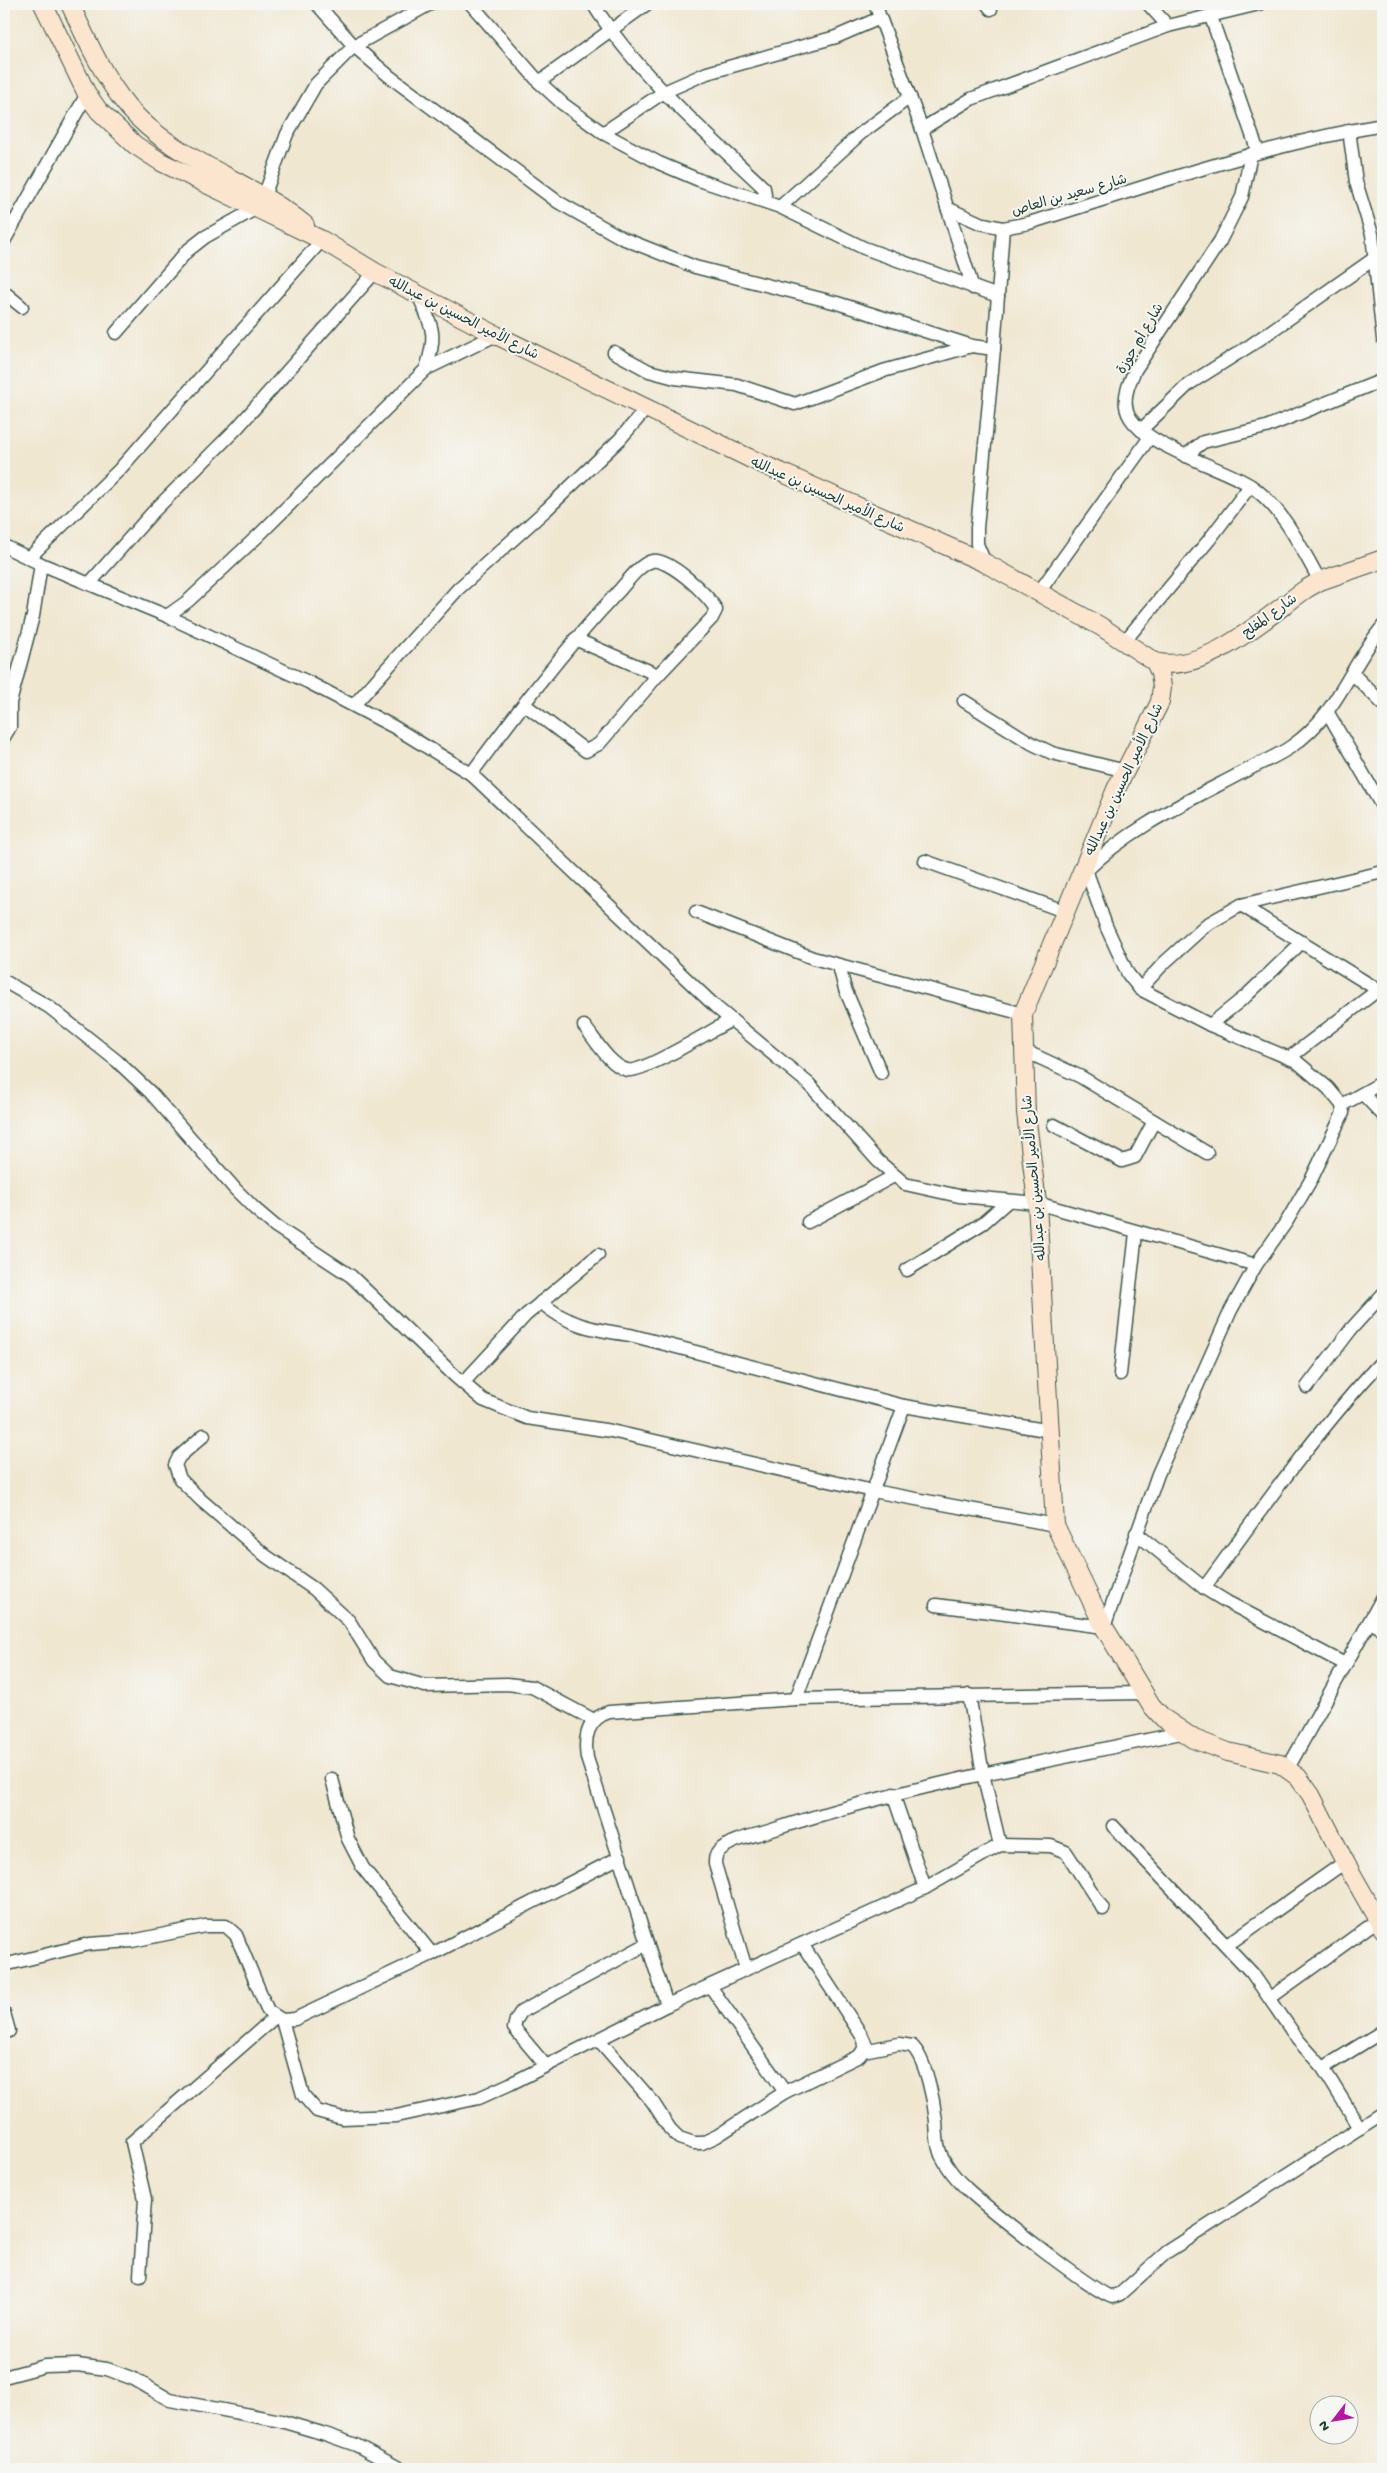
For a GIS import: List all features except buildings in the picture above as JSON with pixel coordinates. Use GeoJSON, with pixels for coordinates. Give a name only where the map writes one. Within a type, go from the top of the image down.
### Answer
{"type":"FeatureCollection","features":[{"type":"Feature","properties":{"kind":"street","name":"شارع الأمير الحسين بن عبدالله"},"geometry":{"type":"LineString","coordinates":[[43,4],[87,94],[115,127],[161,162],[259,202]]}},
{"type":"Feature","properties":{"kind":"street","name":"شارع الأمير الحسين بن عبدالله"},"geometry":{"type":"LineString","coordinates":[[70,4],[101,65],[128,107],[142,121],[183,151],[259,202],[375,272],[496,335],[811,487],[985,563],[1039,592],[1155,662],[1160,673],[1162,687],[1160,702],[1126,771],[1064,911],[1023,1014],[1026,1113],[1037,1203],[1055,1525],[1104,1627],[1143,1693],[1163,1718],[1182,1732],[1211,1746],[1288,1768]]}},
{"type":"Feature","properties":{"kind":"street"},"geometry":{"type":"LineString","coordinates":[[317,4],[354,46],[389,76],[558,202],[622,238],[695,267],[837,303],[972,346],[994,350]]}},
{"type":"Feature","properties":{"kind":"street"},"geometry":{"type":"LineString","coordinates":[[116,334],[187,251],[259,202],[287,134],[316,84],[354,46],[430,4]]}},
{"type":"Feature","properties":{"kind":"street"},"geometry":{"type":"LineString","coordinates":[[471,4],[539,82],[563,104],[603,133],[659,163],[699,180],[780,207],[864,248],[998,296]]}},
{"type":"Feature","properties":{"kind":"street"},"geometry":{"type":"LineString","coordinates":[[594,4],[610,30],[664,92],[764,188],[766,202]]}},
{"type":"Feature","properties":{"kind":"street"},"geometry":{"type":"LineString","coordinates":[[539,82],[648,4]]}},
{"type":"Feature","properties":{"kind":"street"},"geometry":{"type":"LineString","coordinates":[[875,4],[922,129],[973,288]]}},
{"type":"Feature","properties":{"kind":"street"},"geometry":{"type":"LineString","coordinates":[[1148,4],[1168,26]]}},
{"type":"Feature","properties":{"kind":"street"},"geometry":{"type":"LineString","coordinates":[[922,129],[971,99],[1168,26],[1259,4]]}},
{"type":"Feature","properties":{"kind":"street"},"geometry":{"type":"LineString","coordinates":[[1211,17],[1255,153]]}},
{"type":"Feature","properties":{"kind":"street"},"geometry":{"type":"LineString","coordinates":[[603,133],[664,92],[707,73],[836,37],[880,18]]}},
{"type":"Feature","properties":{"kind":"street"},"geometry":{"type":"LineString","coordinates":[[4,241],[87,94]]}},
{"type":"Feature","properties":{"kind":"street"},"geometry":{"type":"LineString","coordinates":[[780,207],[860,134],[910,97]]}},
{"type":"Feature","properties":{"kind":"street","name":"شارع سعيد بن العاص"},"geometry":{"type":"LineString","coordinates":[[985,563],[977,544],[977,528],[994,350],[1003,228],[1029,223],[1255,153],[1349,130],[1383,125]]}},
{"type":"Feature","properties":{"kind":"street"},"geometry":{"type":"LineString","coordinates":[[1349,130],[1356,182],[1378,234],[1375,258],[1383,339]]}},
{"type":"Feature","properties":{"kind":"street","name":"شارع أم جوزة"},"geometry":{"type":"LineString","coordinates":[[1255,153],[1242,197],[1220,241],[1135,370],[1127,391],[1126,408],[1131,421],[1145,433],[1184,456],[1250,486],[1270,502],[1287,525],[1320,581]]}},
{"type":"Feature","properties":{"kind":"street"},"geometry":{"type":"LineString","coordinates":[[947,208],[980,223],[1003,228]]}},
{"type":"Feature","properties":{"kind":"street"},"geometry":{"type":"LineString","coordinates":[[30,557],[119,470],[322,240]]}},
{"type":"Feature","properties":{"kind":"street"},"geometry":{"type":"LineString","coordinates":[[1039,592],[1145,433],[1189,384],[1251,345],[1375,258]]}},
{"type":"Feature","properties":{"kind":"street"},"geometry":{"type":"LineString","coordinates":[[89,584],[153,512],[237,428],[375,272]]}},
{"type":"Feature","properties":{"kind":"street"},"geometry":{"type":"LineString","coordinates":[[4,292],[22,307]]}},
{"type":"Feature","properties":{"kind":"street"},"geometry":{"type":"LineString","coordinates":[[418,294],[433,334],[434,345],[426,368]]}},
{"type":"Feature","properties":{"kind":"street"},"geometry":{"type":"LineString","coordinates":[[167,616],[195,595],[259,535],[426,368],[496,335]]}},
{"type":"Feature","properties":{"kind":"street"},"geometry":{"type":"LineString","coordinates":[[614,352],[649,371],[675,378],[737,386],[795,404],[883,371],[972,346]]}},
{"type":"Feature","properties":{"kind":"street"},"geometry":{"type":"LineString","coordinates":[[1184,456],[1203,442],[1266,428],[1383,380]]}},
{"type":"Feature","properties":{"kind":"street"},"geometry":{"type":"LineString","coordinates":[[354,705],[458,589],[547,509],[620,439],[647,408]]}},
{"type":"Feature","properties":{"kind":"street"},"geometry":{"type":"LineString","coordinates":[[1124,642],[1209,540],[1250,486]]}},
{"type":"Feature","properties":{"kind":"street"},"geometry":{"type":"LineString","coordinates":[[4,546],[41,564],[167,616],[354,705],[471,774],[558,859],[731,1020],[809,1084],[894,1176],[905,1184],[931,1191],[1037,1203],[1256,1266]]}},
{"type":"Feature","properties":{"kind":"street","name":"شارع المفلح"},"geometry":{"type":"LineString","coordinates":[[1155,662],[1168,665],[1179,664],[1217,651],[1320,581],[1383,559]]}},
{"type":"Feature","properties":{"kind":"street"},"geometry":{"type":"LineString","coordinates":[[471,774],[524,704],[575,639],[639,570],[650,562],[661,561],[707,596],[716,610],[712,618],[658,675],[599,744],[586,751],[524,704]]}},
{"type":"Feature","properties":{"kind":"street"},"geometry":{"type":"LineString","coordinates":[[4,737],[10,727],[6,715],[33,616],[41,564]]}},
{"type":"Feature","properties":{"kind":"street"},"geometry":{"type":"LineString","coordinates":[[936,1605],[1104,1627],[1136,1533],[1182,1416],[1231,1310],[1256,1266],[1282,1229],[1312,1178],[1341,1121],[1342,1106],[1315,1075],[1289,1058],[1210,1025],[1140,989],[1128,974],[1110,934],[1085,867],[1128,837],[1181,805],[1291,747],[1328,713],[1372,639],[1383,626]]}},
{"type":"Feature","properties":{"kind":"street"},"geometry":{"type":"LineString","coordinates":[[575,639],[658,675]]}},
{"type":"Feature","properties":{"kind":"street"},"geometry":{"type":"LineString","coordinates":[[1352,673],[1383,704]]}},
{"type":"Feature","properties":{"kind":"street"},"geometry":{"type":"LineString","coordinates":[[964,701],[1031,743],[1052,753],[1126,771]]}},
{"type":"Feature","properties":{"kind":"street"},"geometry":{"type":"LineString","coordinates":[[1328,713],[1383,808]]}},
{"type":"Feature","properties":{"kind":"street"},"geometry":{"type":"LineString","coordinates":[[924,861],[1064,911]]}},
{"type":"Feature","properties":{"kind":"street"},"geometry":{"type":"LineString","coordinates":[[1140,989],[1206,925],[1241,905],[1383,872]]}},
{"type":"Feature","properties":{"kind":"street"},"geometry":{"type":"LineString","coordinates":[[1241,905],[1381,991],[1289,1058]]}},
{"type":"Feature","properties":{"kind":"street"},"geometry":{"type":"LineString","coordinates":[[696,912],[839,966],[1023,1014]]}},
{"type":"Feature","properties":{"kind":"street"},"geometry":{"type":"LineString","coordinates":[[1210,1025],[1246,996],[1302,942]]}},
{"type":"Feature","properties":{"kind":"street"},"geometry":{"type":"LineString","coordinates":[[839,966],[845,990],[882,1073]]}},
{"type":"Feature","properties":{"kind":"street"},"geometry":{"type":"LineString","coordinates":[[4,980],[49,1007],[117,1061],[151,1093],[235,1189],[256,1209],[275,1226],[351,1276],[463,1383],[484,1400],[526,1418],[611,1430],[873,1491],[1055,1525]]}},
{"type":"Feature","properties":{"kind":"street"},"geometry":{"type":"LineString","coordinates":[[584,1026],[617,1065],[628,1070],[644,1067],[731,1020]]}},
{"type":"Feature","properties":{"kind":"street"},"geometry":{"type":"LineString","coordinates":[[1023,1050],[1081,1077],[1207,1153]]}},
{"type":"Feature","properties":{"kind":"street"},"geometry":{"type":"LineString","coordinates":[[1342,1106],[1383,1082]]}},
{"type":"Feature","properties":{"kind":"street"},"geometry":{"type":"LineString","coordinates":[[1363,1094],[1383,1115]]}},
{"type":"Feature","properties":{"kind":"street"},"geometry":{"type":"LineString","coordinates":[[1054,1125],[1122,1161],[1135,1157],[1154,1121]]}},
{"type":"Feature","properties":{"kind":"street"},"geometry":{"type":"LineString","coordinates":[[808,1222],[894,1176]]}},
{"type":"Feature","properties":{"kind":"street"},"geometry":{"type":"LineString","coordinates":[[907,1270],[984,1223],[1008,1201]]}},
{"type":"Feature","properties":{"kind":"street"},"geometry":{"type":"LineString","coordinates":[[1120,1374],[1136,1233]]}},
{"type":"Feature","properties":{"kind":"street"},"geometry":{"type":"LineString","coordinates":[[463,1383],[526,1315],[598,1255]]}},
{"type":"Feature","properties":{"kind":"street"},"geometry":{"type":"LineString","coordinates":[[1307,1388],[1352,1328],[1383,1294]]}},
{"type":"Feature","properties":{"kind":"street"},"geometry":{"type":"LineString","coordinates":[[541,1302],[560,1316],[586,1328],[630,1335],[904,1406],[1051,1431]]}},
{"type":"Feature","properties":{"kind":"street"},"geometry":{"type":"LineString","coordinates":[[1204,1588],[1352,1393],[1383,1360]]}},
{"type":"Feature","properties":{"kind":"street"},"geometry":{"type":"LineString","coordinates":[[796,1699],[904,1406]]}},
{"type":"Feature","properties":{"kind":"street"},"geometry":{"type":"LineString","coordinates":[[204,1435],[179,1457],[174,1465],[180,1479],[201,1500],[266,1556],[314,1589],[349,1621],[374,1661],[390,1676],[425,1686],[507,1684],[532,1687],[594,1720]]}},
{"type":"Feature","properties":{"kind":"street"},"geometry":{"type":"LineString","coordinates":[[1136,1533],[1204,1588],[1246,1613],[1345,1664]]}},
{"type":"Feature","properties":{"kind":"street"},"geometry":{"type":"LineString","coordinates":[[1270,1998],[1381,1925],[1345,1862],[1311,1795],[1303,1782],[1288,1768],[1383,1597]]}},
{"type":"Feature","properties":{"kind":"street"},"geometry":{"type":"LineString","coordinates":[[1370,1621],[1383,1630]]}},
{"type":"Feature","properties":{"kind":"street"},"geometry":{"type":"LineString","coordinates":[[667,2005],[587,1758],[586,1735],[594,1720],[608,1712],[796,1699],[1143,1693]]}},
{"type":"Feature","properties":{"kind":"street"},"geometry":{"type":"LineString","coordinates":[[969,1695],[983,1774],[1000,1845]]}},
{"type":"Feature","properties":{"kind":"street"},"geometry":{"type":"LineString","coordinates":[[746,1969],[716,1864],[715,1858],[718,1852],[746,1838],[894,1794],[1182,1732]]}},
{"type":"Feature","properties":{"kind":"street"},"geometry":{"type":"LineString","coordinates":[[332,1779],[353,1853],[366,1873],[432,1954]]}},
{"type":"Feature","properties":{"kind":"street"},"geometry":{"type":"LineString","coordinates":[[894,1794],[924,1888]]}},
{"type":"Feature","properties":{"kind":"street"},"geometry":{"type":"LineString","coordinates":[[1113,1826],[1252,1973],[1298,2040],[1323,2068],[1360,2128]]}},
{"type":"Feature","properties":{"kind":"street"},"geometry":{"type":"LineString","coordinates":[[4,1965],[80,1946],[132,1941],[219,1925],[232,1930],[236,1935],[264,2004],[278,2018],[303,2095],[308,2104],[317,2111],[342,2118],[396,2116],[479,2098],[667,2005],[924,1888],[1000,1845],[1051,1846],[1066,1852],[1103,1909]]}},
{"type":"Feature","properties":{"kind":"street"},"geometry":{"type":"LineString","coordinates":[[140,2276],[145,2199],[132,2142],[278,2018],[295,2019],[432,1954],[620,1857]]}},
{"type":"Feature","properties":{"kind":"street"},"geometry":{"type":"LineString","coordinates":[[1227,1945],[1345,1862]]}},
{"type":"Feature","properties":{"kind":"street"},"geometry":{"type":"LineString","coordinates":[[546,2066],[514,2028],[521,2012],[647,1944]]}},
{"type":"Feature","properties":{"kind":"street"},"geometry":{"type":"LineString","coordinates":[[599,2040],[652,2101],[670,2129],[679,2138],[687,2142],[702,2143],[717,2136],[785,2092],[859,2056],[863,2051],[865,2043],[862,2036],[802,1944]]}},
{"type":"Feature","properties":{"kind":"street"},"geometry":{"type":"LineString","coordinates":[[710,1986],[785,2092]]}},
{"type":"Feature","properties":{"kind":"street"},"geometry":{"type":"LineString","coordinates":[[4,2013],[8,2031]]}},
{"type":"Feature","properties":{"kind":"street"},"geometry":{"type":"LineString","coordinates":[[1323,2068],[1383,2031]]}},
{"type":"Feature","properties":{"kind":"street"},"geometry":{"type":"LineString","coordinates":[[863,2051],[899,2044],[907,2044],[915,2049],[924,2068],[934,2104],[936,2144],[952,2172],[967,2189],[1052,2257],[1109,2296],[1117,2296],[1167,2252],[1383,2113]]}},
{"type":"Feature","properties":{"kind":"street"},"geometry":{"type":"LineString","coordinates":[[4,2377],[45,2366],[77,2365],[107,2369],[128,2376],[170,2400],[233,2410],[316,2431],[356,2445],[401,2469]]}}]}
